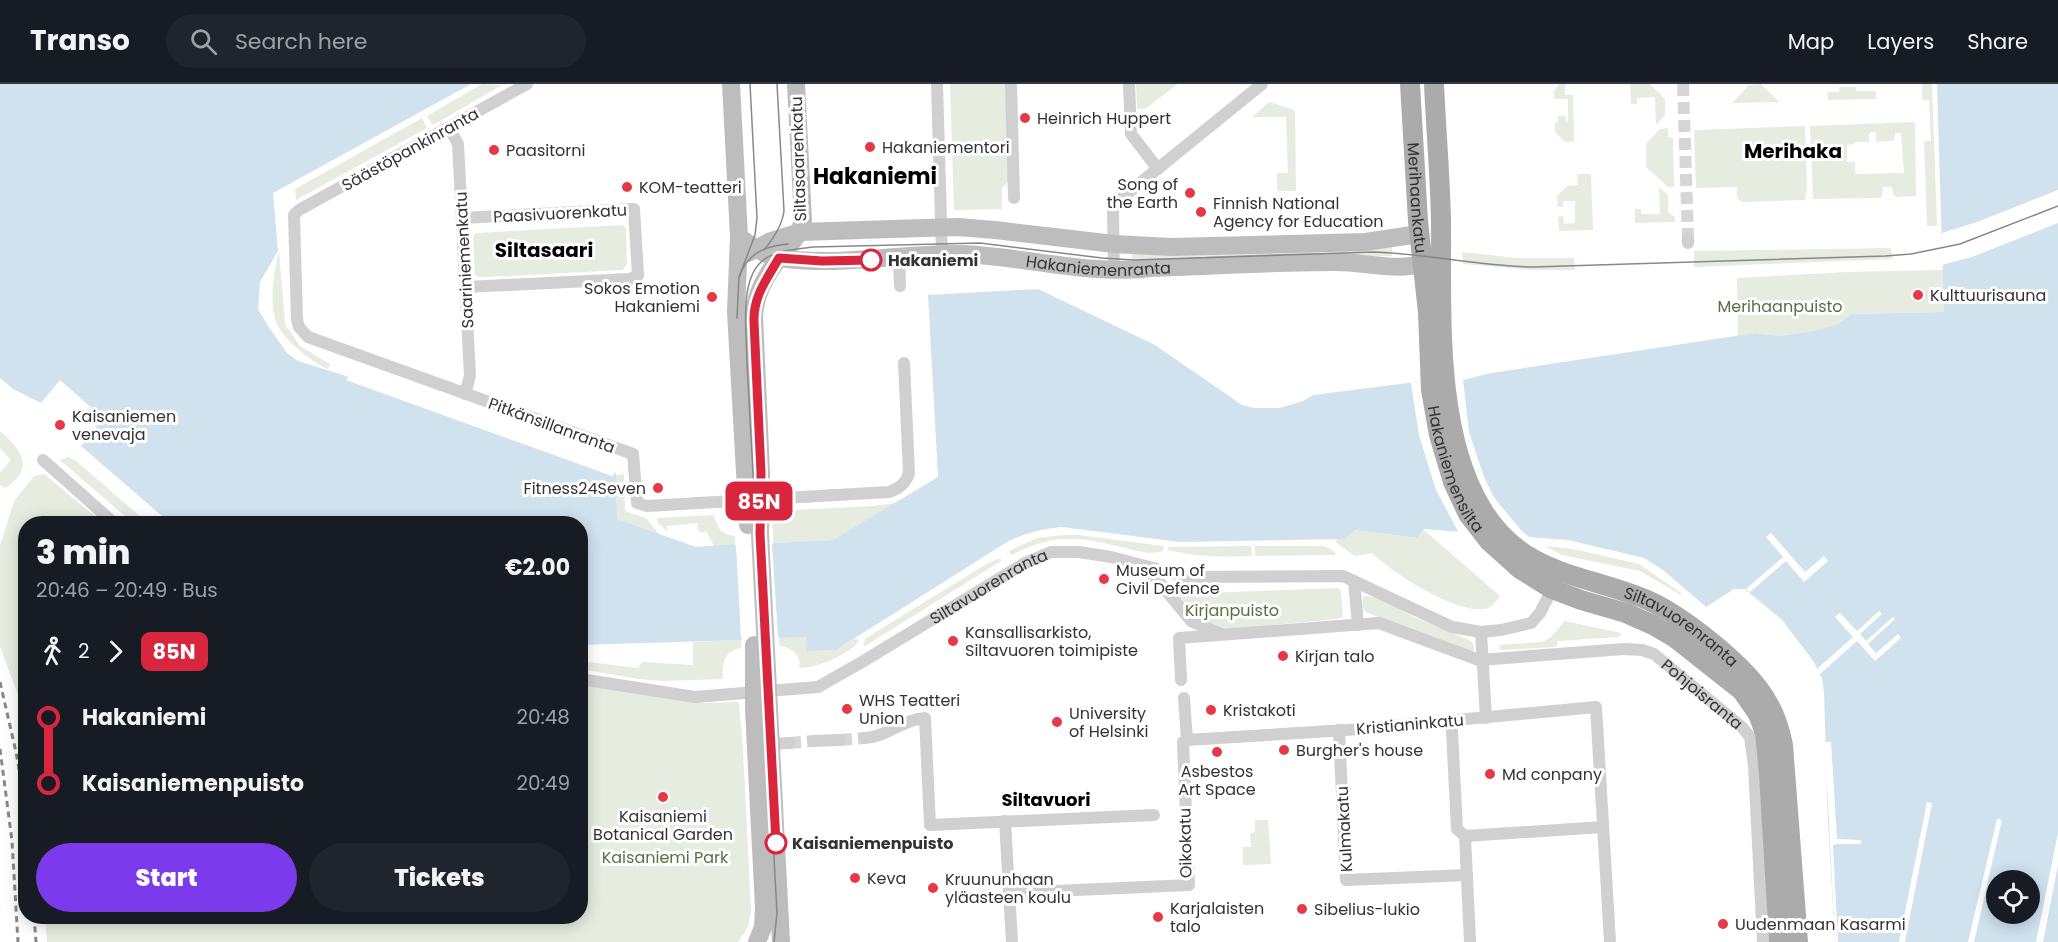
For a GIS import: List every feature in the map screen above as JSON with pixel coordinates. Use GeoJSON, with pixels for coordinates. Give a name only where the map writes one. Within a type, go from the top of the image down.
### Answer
{"type":"FeatureCollection","features":[{"type":"Feature","properties":{"kind":"main road","name":"Siltasaarenkatu"},"geometry":{"type":"LineString","coordinates":[[731,84],[739,237],[736,312],[753,500],[761,691]]}},
{"type":"Feature","properties":{"kind":"main road","name":"Siltasaarenkatu"},"geometry":{"type":"LineString","coordinates":[[753,500],[761,473],[754,316],[758,295],[779,258],[800,232],[803,212],[796,84]]}},
{"type":"Feature","properties":{"kind":"main road","name":"Merihaankatu"},"geometry":{"type":"LineString","coordinates":[[1410,84],[1419,234],[1423,265],[1435,312]]}},
{"type":"Feature","properties":{"kind":"main road","name":"Merihaankatu"},"geometry":{"type":"LineString","coordinates":[[1434,84],[1441,255],[1435,312]]}},
{"type":"Feature","properties":{"kind":"main road","name":"Hakaniemenranta"},"geometry":{"type":"LineString","coordinates":[[738,262],[754,248],[800,232],[941,228],[995,230],[1114,244],[1171,247],[1354,242],[1419,234]]}},
{"type":"Feature","properties":{"kind":"main road","name":"Hakaniemenranta"},"geometry":{"type":"LineString","coordinates":[[739,237],[761,253],[779,258],[822,261],[977,255],[1114,270],[1338,262],[1403,267],[1423,265],[1441,255]]}},
{"type":"Feature","properties":{"kind":"main road","name":"Hakaniemensilta"},"geometry":{"type":"LineString","coordinates":[[1435,312],[1458,455],[1470,487],[1494,526],[1528,565],[1556,581]]}},
{"type":"Feature","properties":{"kind":"main road","name":"Siltavuorenranta"},"geometry":{"type":"LineString","coordinates":[[1556,581],[1643,598],[1693,629],[1734,662],[1751,679],[1767,701],[1765,734]]}},
{"type":"Feature","properties":{"kind":"main road"},"geometry":{"type":"LineString","coordinates":[[761,691],[780,743],[781,942]]}},
{"type":"Feature","properties":{"kind":"main road"},"geometry":{"type":"LineString","coordinates":[[757,942],[763,927],[764,908],[761,691]]}},
{"type":"Feature","properties":{"kind":"main road"},"geometry":{"type":"LineString","coordinates":[[1765,734],[1798,942]]}},
{"type":"Feature","properties":{"kind":"main road","name":"Pohjoisranta"},"geometry":{"type":"LineString","coordinates":[[1765,734],[1772,806],[1779,942]]}},
{"type":"Feature","properties":{"kind":"street","name":"Säästöpankinranta"},"geometry":{"type":"LineString","coordinates":[[308,337],[299,327],[297,319],[294,215],[299,210],[527,84]]}},
{"type":"Feature","properties":{"kind":"street"},"geometry":{"type":"LineString","coordinates":[[937,84],[942,255]]}},
{"type":"Feature","properties":{"kind":"street"},"geometry":{"type":"LineString","coordinates":[[1011,84],[1014,198]]}},
{"type":"Feature","properties":{"kind":"street"},"geometry":{"type":"LineString","coordinates":[[1129,84],[1130,130],[1158,169]]}},
{"type":"Feature","properties":{"kind":"street"},"geometry":{"type":"LineString","coordinates":[[1114,270],[1113,208],[1118,201],[1262,84]]}},
{"type":"Feature","properties":{"kind":"street","name":"Saariniemenkatu"},"geometry":{"type":"LineString","coordinates":[[449,127],[458,144],[470,376],[465,394]]}},
{"type":"Feature","properties":{"kind":"street","name":"Paasivuorenkatu"},"geometry":{"type":"LineString","coordinates":[[462,218],[634,209],[638,275],[630,279],[466,287]]}},
{"type":"Feature","properties":{"kind":"street"},"geometry":{"type":"LineString","coordinates":[[899,258],[900,286]]}},
{"type":"Feature","properties":{"kind":"street","name":"Pitkänsillanranta"},"geometry":{"type":"LineString","coordinates":[[308,337],[633,454],[637,502],[648,506],[753,500]]}},
{"type":"Feature","properties":{"kind":"street"},"geometry":{"type":"LineString","coordinates":[[753,500],[888,492],[901,486],[907,480],[909,473],[904,363]]}},
{"type":"Feature","properties":{"kind":"street"},"geometry":{"type":"LineString","coordinates":[[43,460],[107,516]]}},
{"type":"Feature","properties":{"kind":"street","name":"Siltavuorenranta"},"geometry":{"type":"LineString","coordinates":[[588,680],[695,697],[813,687],[828,682],[1004,575],[1040,555],[1051,552],[1079,552],[1111,557],[1188,577],[1343,576],[1452,627],[1481,632],[1501,630],[1531,622],[1540,613],[1556,581]]}},
{"type":"Feature","properties":{"kind":"street"},"geometry":{"type":"LineString","coordinates":[[1146,566],[1191,621],[1225,635]]}},
{"type":"Feature","properties":{"kind":"street"},"geometry":{"type":"LineString","coordinates":[[1354,581],[1358,625]]}},
{"type":"Feature","properties":{"kind":"street"},"geometry":{"type":"LineString","coordinates":[[1181,680],[1179,638],[1379,623],[1471,658],[1483,660]]}},
{"type":"Feature","properties":{"kind":"street"},"geometry":{"type":"LineString","coordinates":[[1481,632],[1486,718]]}},
{"type":"Feature","properties":{"kind":"street","name":"Pohjoisranta"},"geometry":{"type":"LineString","coordinates":[[1483,660],[1624,649],[1642,650],[1662,660],[1744,729],[1765,734],[1754,766],[1762,942]]}},
{"type":"Feature","properties":{"kind":"street","name":"Oikokatu"},"geometry":{"type":"LineString","coordinates":[[1009,893],[1189,885],[1183,742],[1187,740],[1184,698]]}},
{"type":"Feature","properties":{"kind":"street","name":"Kristianinkatu"},"geometry":{"type":"LineString","coordinates":[[1187,740],[1486,718],[1596,706],[1603,826]]}},
{"type":"Feature","properties":{"kind":"street"},"geometry":{"type":"LineString","coordinates":[[865,738],[877,737],[914,719],[925,718],[930,825],[1154,814]]}},
{"type":"Feature","properties":{"kind":"street","name":"Kulmakatu"},"geometry":{"type":"LineString","coordinates":[[1339,730],[1346,880],[1467,875]]}},
{"type":"Feature","properties":{"kind":"street"},"geometry":{"type":"LineString","coordinates":[[1452,731],[1457,829],[1465,836],[1603,826],[1610,942]]}},
{"type":"Feature","properties":{"kind":"street"},"geometry":{"type":"LineString","coordinates":[[813,741],[840,740]]}},
{"type":"Feature","properties":{"kind":"street"},"geometry":{"type":"LineString","coordinates":[[1005,821],[1012,942]]}},
{"type":"Feature","properties":{"kind":"street"},"geometry":{"type":"LineString","coordinates":[[1465,836],[1470,942]]}},
{"type":"Feature","properties":{"kind":"green space"},"geometry":{"type":"Polygon","coordinates":[[[482,84],[502,85],[433,125],[427,116],[482,84]]]}},
{"type":"Feature","properties":{"kind":"green space"},"geometry":{"type":"Polygon","coordinates":[[[950,84],[1006,84],[1009,181],[1002,188],[1002,209],[954,210],[950,84]]]}},
{"type":"Feature","properties":{"kind":"green space"},"geometry":{"type":"Polygon","coordinates":[[[1136,84],[1178,84],[1145,109],[1137,109],[1136,84]]]}},
{"type":"Feature","properties":{"kind":"green space"},"geometry":{"type":"Polygon","coordinates":[[[1559,84],[1565,84],[1565,95],[1573,95],[1574,141],[1565,142],[1555,132],[1558,116],[1566,116],[1566,122],[1568,122],[1568,99],[1554,99],[1554,91],[1559,84]]]}},
{"type":"Feature","properties":{"kind":"green space"},"geometry":{"type":"Polygon","coordinates":[[[1630,84],[1650,84],[1665,99],[1665,115],[1656,125],[1655,97],[1637,98],[1637,104],[1631,104],[1630,84]]]}},
{"type":"Feature","properties":{"kind":"green space"},"geometry":{"type":"Polygon","coordinates":[[[1761,84],[1779,102],[1732,103],[1749,85],[1761,84]]]}},
{"type":"Feature","properties":{"kind":"green space"},"geometry":{"type":"Polygon","coordinates":[[[1922,84],[1932,84],[1937,226],[1927,226],[1924,141],[1931,141],[1929,100],[1922,100],[1922,84]]]}},
{"type":"Feature","properties":{"kind":"green space"},"geometry":{"type":"Polygon","coordinates":[[[1839,87],[1856,87],[1856,91],[1876,91],[1876,99],[1828,100],[1827,92],[1839,92],[1839,87]]]}},
{"type":"Feature","properties":{"kind":"green space"},"geometry":{"type":"Polygon","coordinates":[[[1269,102],[1295,110],[1296,191],[1277,191],[1277,173],[1288,173],[1286,117],[1252,117],[1269,102]]]}},
{"type":"Feature","properties":{"kind":"green space"},"geometry":{"type":"Polygon","coordinates":[[[422,118],[427,128],[296,200],[295,189],[422,118]]]}},
{"type":"Feature","properties":{"kind":"green space"},"geometry":{"type":"Polygon","coordinates":[[[1915,122],[1916,196],[1896,197],[1892,187],[1883,187],[1882,196],[1879,198],[1813,199],[1810,126],[1915,122]],[[1876,133],[1869,134],[1869,142],[1855,142],[1847,145],[1847,162],[1855,162],[1855,174],[1904,173],[1901,133],[1895,133],[1894,141],[1876,142],[1876,133]]]}},
{"type":"Feature","properties":{"kind":"green space"},"geometry":{"type":"Polygon","coordinates":[[[1805,126],[1807,187],[1805,200],[1742,202],[1737,198],[1737,187],[1696,188],[1694,130],[1805,126]]]}},
{"type":"Feature","properties":{"kind":"green space"},"geometry":{"type":"Polygon","coordinates":[[[1668,128],[1668,137],[1673,138],[1674,187],[1668,187],[1646,167],[1646,144],[1660,129],[1668,128]]]}},
{"type":"Feature","properties":{"kind":"green space"},"geometry":{"type":"Polygon","coordinates":[[[1577,174],[1591,174],[1593,230],[1559,231],[1558,217],[1563,216],[1564,224],[1575,223],[1575,201],[1563,201],[1563,207],[1558,207],[1557,196],[1567,186],[1578,185],[1577,174]]]}},
{"type":"Feature","properties":{"kind":"green space"},"geometry":{"type":"Polygon","coordinates":[[[1659,187],[1668,195],[1668,212],[1675,217],[1675,222],[1635,223],[1635,209],[1641,209],[1641,214],[1660,214],[1659,187]]]}},
{"type":"Feature","properties":{"kind":"green space"},"geometry":{"type":"Polygon","coordinates":[[[622,225],[626,228],[627,264],[623,270],[487,277],[475,275],[473,236],[476,233],[622,225]]]}},
{"type":"Feature","properties":{"kind":"green space"},"geometry":{"type":"Polygon","coordinates":[[[1392,245],[1392,256],[1132,263],[1132,252],[1392,245]]]}},
{"type":"Feature","properties":{"kind":"green space"},"geometry":{"type":"Polygon","coordinates":[[[1891,248],[1893,259],[1694,267],[1694,251],[1891,248]]]}},
{"type":"Feature","properties":{"kind":"green space"},"geometry":{"type":"Polygon","coordinates":[[[279,251],[285,324],[300,346],[330,364],[327,369],[305,355],[285,336],[276,322],[273,296],[279,251]]]}},
{"type":"Feature","properties":{"kind":"green space"},"geometry":{"type":"Polygon","coordinates":[[[1462,252],[1518,258],[1574,258],[1575,270],[1534,270],[1463,264],[1462,252]]]}},
{"type":"Feature","properties":{"kind":"green space","name":"Merihaanpuisto"},"geometry":{"type":"Polygon","coordinates":[[[1943,270],[1944,312],[1851,314],[1838,324],[1814,331],[1779,336],[1755,333],[1738,336],[1737,278],[1943,270]]]}},
{"type":"Feature","properties":{"kind":"green space"},"geometry":{"type":"Polygon","coordinates":[[[0,431],[19,452],[23,466],[21,473],[6,488],[0,485],[0,473],[11,460],[0,448],[0,431]]]}},
{"type":"Feature","properties":{"kind":"green space"},"geometry":{"type":"Polygon","coordinates":[[[68,457],[76,461],[140,516],[125,516],[60,460],[68,457]]]}},
{"type":"Feature","properties":{"kind":"green space"},"geometry":{"type":"Polygon","coordinates":[[[44,474],[95,516],[18,516],[18,695],[0,647],[0,546],[14,501],[34,476],[44,474]]]}},
{"type":"Feature","properties":{"kind":"green space"},"geometry":{"type":"Polygon","coordinates":[[[624,474],[625,511],[646,518],[659,534],[617,519],[616,475],[624,474]]]}},
{"type":"Feature","properties":{"kind":"green space"},"geometry":{"type":"Polygon","coordinates":[[[896,503],[833,540],[773,543],[773,511],[896,503]]]}},
{"type":"Feature","properties":{"kind":"green space"},"geometry":{"type":"Polygon","coordinates":[[[714,515],[720,530],[735,536],[735,544],[714,546],[706,531],[702,533],[698,530],[698,523],[667,526],[667,531],[657,522],[657,518],[714,515]]]}},
{"type":"Feature","properties":{"kind":"green space"},"geometry":{"type":"Polygon","coordinates":[[[1423,529],[1500,596],[1492,605],[1482,609],[1470,608],[1440,598],[1394,571],[1372,553],[1355,556],[1335,542],[1338,539],[1345,539],[1354,530],[1416,538],[1423,529]]]}},
{"type":"Feature","properties":{"kind":"green space"},"geometry":{"type":"Polygon","coordinates":[[[1064,535],[1164,546],[1163,551],[1146,552],[1102,542],[1063,539],[1025,548],[1011,555],[1009,551],[1037,538],[1064,535]]]}},
{"type":"Feature","properties":{"kind":"green space"},"geometry":{"type":"Polygon","coordinates":[[[1251,546],[1252,556],[1210,556],[1168,550],[1168,547],[1251,546]]]}},
{"type":"Feature","properties":{"kind":"green space"},"geometry":{"type":"Polygon","coordinates":[[[1255,546],[1323,546],[1331,549],[1337,555],[1255,556],[1255,546]]]}},
{"type":"Feature","properties":{"kind":"green space"},"geometry":{"type":"Polygon","coordinates":[[[1545,546],[1573,549],[1639,564],[1681,595],[1640,571],[1562,555],[1545,546]]]}},
{"type":"Feature","properties":{"kind":"green space"},"geometry":{"type":"Polygon","coordinates":[[[997,559],[1001,561],[865,646],[863,645],[866,638],[997,559]]]}},
{"type":"Feature","properties":{"kind":"green space","name":"Kirjanpuisto"},"geometry":{"type":"Polygon","coordinates":[[[1339,588],[1343,617],[1221,630],[1192,618],[1168,589],[1205,593],[1339,588]]]}},
{"type":"Feature","properties":{"kind":"green space"},"geometry":{"type":"Polygon","coordinates":[[[1365,596],[1379,598],[1414,617],[1471,641],[1474,650],[1470,652],[1368,613],[1363,607],[1365,596]]]}},
{"type":"Feature","properties":{"kind":"green space"},"geometry":{"type":"Polygon","coordinates":[[[1565,621],[1621,633],[1619,637],[1558,641],[1556,647],[1500,650],[1499,645],[1542,642],[1550,638],[1565,621]]]}},
{"type":"Feature","properties":{"kind":"green space"},"geometry":{"type":"Polygon","coordinates":[[[806,636],[808,651],[836,650],[856,638],[859,642],[831,660],[815,666],[799,668],[797,656],[792,650],[779,646],[779,638],[806,636]]]}},
{"type":"Feature","properties":{"kind":"green space"},"geometry":{"type":"Polygon","coordinates":[[[741,640],[741,648],[731,652],[725,659],[723,679],[663,681],[588,670],[588,662],[638,668],[642,662],[693,665],[693,642],[741,640]]]}},
{"type":"Feature","properties":{"kind":"green space","name":"Kaisaniemi Park"},"geometry":{"type":"Polygon","coordinates":[[[588,686],[705,703],[739,702],[751,911],[748,927],[738,942],[47,942],[46,924],[588,924],[588,686]]]}},
{"type":"Feature","properties":{"kind":"green space"},"geometry":{"type":"Polygon","coordinates":[[[1255,820],[1268,820],[1271,864],[1243,865],[1243,847],[1251,847],[1250,833],[1255,832],[1255,820]]]}},
{"type":"Feature","properties":{"kind":"water"},"geometry":{"type":"Polygon","coordinates":[[[0,84],[471,84],[273,193],[278,251],[260,282],[258,309],[287,353],[298,361],[349,377],[347,380],[613,475],[616,472],[617,519],[696,547],[735,544],[736,546],[773,545],[773,543],[833,540],[938,477],[928,295],[1038,289],[1155,345],[1242,405],[1254,408],[1280,408],[1303,401],[1313,395],[1408,383],[1463,380],[1491,373],[1755,333],[1779,336],[1814,331],[1838,324],[1851,314],[1944,312],[1937,84],[2058,84],[2058,942],[1835,942],[1824,693],[1822,679],[1814,662],[1782,620],[1745,589],[1734,589],[1706,607],[1663,570],[1644,558],[1568,540],[1423,529],[1417,538],[1355,530],[1345,539],[1180,542],[1062,527],[1034,532],[1007,542],[836,650],[807,651],[806,637],[779,638],[778,636],[744,637],[741,640],[588,645],[588,516],[162,516],[81,446],[103,418],[60,380],[41,403],[13,389],[0,378],[0,84]]]}},
{"type":"Feature","properties":{"kind":"pier"},"geometry":{"type":"Polygon","coordinates":[[[2058,190],[2058,223],[1972,257],[1942,265],[1942,233],[1977,222],[2058,190]]]}},
{"type":"Feature","properties":{"kind":"pier"},"geometry":{"type":"Polygon","coordinates":[[[349,377],[614,472],[612,476],[346,380],[349,377]]]}},
{"type":"Feature","properties":{"kind":"pier"},"geometry":{"type":"Polygon","coordinates":[[[1463,380],[1469,432],[1484,477],[1495,499],[1522,531],[1533,540],[1460,535],[1436,490],[1419,435],[1411,383],[1463,380]]]}},
{"type":"Feature","properties":{"kind":"pier"},"geometry":{"type":"Polygon","coordinates":[[[1771,533],[1805,572],[1824,556],[1828,561],[1804,582],[1786,561],[1750,592],[1746,589],[1783,557],[1766,537],[1771,533]]]}},
{"type":"Feature","properties":{"kind":"pier"},"geometry":{"type":"Polygon","coordinates":[[[772,545],[778,636],[741,638],[736,546],[772,545]]]}},
{"type":"Feature","properties":{"kind":"pier"},"geometry":{"type":"Polygon","coordinates":[[[1879,611],[1882,614],[1860,634],[1866,641],[1893,617],[1895,619],[1868,644],[1876,653],[1898,634],[1901,638],[1875,661],[1857,641],[1820,674],[1817,669],[1853,637],[1835,617],[1840,613],[1857,631],[1879,611]]]}},
{"type":"Feature","properties":{"kind":"pier"},"geometry":{"type":"Polygon","coordinates":[[[1825,742],[1831,742],[1837,839],[1861,840],[1861,844],[1833,846],[1838,942],[1835,942],[1825,742]]]}},
{"type":"Feature","properties":{"kind":"pier"},"geometry":{"type":"Polygon","coordinates":[[[1927,802],[1932,803],[1905,942],[1899,942],[1927,802]]]}},
{"type":"Feature","properties":{"kind":"pier"},"geometry":{"type":"Polygon","coordinates":[[[1997,819],[2002,820],[1991,870],[1986,870],[1986,890],[1974,942],[1968,942],[1997,819]]]}},
{"type":"Feature","properties":{"kind":"pier"},"geometry":{"type":"Polygon","coordinates":[[[2058,833],[2058,865],[2043,942],[2036,942],[2058,833]]]}},
{"type":"Feature","properties":{"kind":"tunnel"},"geometry":{"type":"LineString","coordinates":[[1683,84],[1688,238]]}},
{"type":"Feature","properties":{"kind":"tunnel"},"geometry":{"type":"LineString","coordinates":[[840,740],[865,738]]}},
{"type":"Feature","properties":{"kind":"tunnel"},"geometry":{"type":"LineString","coordinates":[[789,743],[813,741]]}},
{"type":"Feature","properties":{"kind":"tram line"},"geometry":{"type":"LineString","coordinates":[[737,318],[739,277],[755,235],[757,218],[750,84]]}},
{"type":"Feature","properties":{"kind":"tram line"},"geometry":{"type":"LineString","coordinates":[[764,250],[777,232],[784,211],[777,84]]}},
{"type":"Feature","properties":{"kind":"tram line"},"geometry":{"type":"LineString","coordinates":[[774,942],[777,913],[746,325],[747,296],[753,272],[771,255],[813,247],[980,243],[1134,260],[1374,252],[1533,267],[1885,256],[1911,254],[1960,244],[2058,206]]}},
{"type":"Feature","properties":{"kind":"tram line"},"geometry":{"type":"LineString","coordinates":[[739,277],[742,269],[752,257],[764,249],[788,244]]}},
{"type":"Feature","properties":{"kind":"railway"},"geometry":{"type":"LineString","coordinates":[[0,682],[18,763]]}},
{"type":"Feature","properties":{"kind":"railway"},"geometry":{"type":"LineString","coordinates":[[0,749],[12,841],[18,942]]}},
{"type":"Feature","properties":{"kind":"railway"},"geometry":{"type":"LineString","coordinates":[[35,924],[36,942]]}},
{"type":"Feature","properties":{"kind":"bus line","name":"85N"},"geometry":{"type":"LineString","coordinates":[[776,843],[760,534],[761,473],[755,304],[764,282],[779,258],[822,261],[871,260]]}},
{"type":"Feature","properties":{"kind":"place","name":"Heinrich Huppert"},"geometry":{"type":"Point","coordinates":[1025,118]}},
{"type":"Feature","properties":{"kind":"place","name":"Hakaniementori"},"geometry":{"type":"Point","coordinates":[870,147]}},
{"type":"Feature","properties":{"kind":"place","name":"Paasitorni"},"geometry":{"type":"Point","coordinates":[494,150]}},
{"type":"Feature","properties":{"kind":"place","name":"KOM-teatteri"},"geometry":{"type":"Point","coordinates":[627,187]}},
{"type":"Feature","properties":{"kind":"place","name":"Song of the Earth"},"geometry":{"type":"Point","coordinates":[1190,193]}},
{"type":"Feature","properties":{"kind":"place","name":"Finnish National Agency for Education"},"geometry":{"type":"Point","coordinates":[1201,212]}},
{"type":"Feature","properties":{"kind":"place","name":"Hakaniemi"},"geometry":{"type":"Point","coordinates":[871,260]}},
{"type":"Feature","properties":{"kind":"place","name":"Kulttuurisauna"},"geometry":{"type":"Point","coordinates":[1918,295]}},
{"type":"Feature","properties":{"kind":"place","name":"Sokos Emotion Hakaniemi"},"geometry":{"type":"Point","coordinates":[712,297]}},
{"type":"Feature","properties":{"kind":"place","name":"Kaisaniemen venevaja"},"geometry":{"type":"Point","coordinates":[60,425]}},
{"type":"Feature","properties":{"kind":"place","name":"Fitness24Seven"},"geometry":{"type":"Point","coordinates":[658,488]}},
{"type":"Feature","properties":{"kind":"place","name":"Museum of Civil Defence"},"geometry":{"type":"Point","coordinates":[1104,579]}},
{"type":"Feature","properties":{"kind":"place","name":"Kansallisarkisto, Siltavuoren toimipiste"},"geometry":{"type":"Point","coordinates":[953,641]}},
{"type":"Feature","properties":{"kind":"place","name":"Kirjan talo"},"geometry":{"type":"Point","coordinates":[1283,656]}},
{"type":"Feature","properties":{"kind":"place","name":"WHS Teatteri Union"},"geometry":{"type":"Point","coordinates":[847,709]}},
{"type":"Feature","properties":{"kind":"place","name":"Kristakoti"},"geometry":{"type":"Point","coordinates":[1211,710]}},
{"type":"Feature","properties":{"kind":"place","name":"University of Helsinki"},"geometry":{"type":"Point","coordinates":[1057,722]}},
{"type":"Feature","properties":{"kind":"place","name":"Burgher's house"},"geometry":{"type":"Point","coordinates":[1284,750]}},
{"type":"Feature","properties":{"kind":"place","name":"Asbestos Art Space"},"geometry":{"type":"Point","coordinates":[1217,752]}},
{"type":"Feature","properties":{"kind":"place","name":"Md conpany"},"geometry":{"type":"Point","coordinates":[1490,774]}},
{"type":"Feature","properties":{"kind":"place","name":"Kaisaniemi Botanical Garden"},"geometry":{"type":"Point","coordinates":[663,797]}},
{"type":"Feature","properties":{"kind":"place","name":"Kaisaniemenpuisto"},"geometry":{"type":"Point","coordinates":[776,843]}},
{"type":"Feature","properties":{"kind":"place","name":"Keva"},"geometry":{"type":"Point","coordinates":[855,878]}},
{"type":"Feature","properties":{"kind":"place","name":"Kruununhaan yläasteen koulu"},"geometry":{"type":"Point","coordinates":[933,888]}},
{"type":"Feature","properties":{"kind":"place","name":"Sibelius-lukio"},"geometry":{"type":"Point","coordinates":[1302,909]}},
{"type":"Feature","properties":{"kind":"place","name":"Karjalaisten talo"},"geometry":{"type":"Point","coordinates":[1158,917]}},
{"type":"Feature","properties":{"kind":"place","name":"Uudenmaan Kasarmi"},"geometry":{"type":"Point","coordinates":[1723,924]}},
{"type":"Feature","properties":{"kind":"district","name":"Merihaka"},"geometry":{"type":"Point","coordinates":[1793,151]}},
{"type":"Feature","properties":{"kind":"district","name":"Hakaniemi"},"geometry":{"type":"Point","coordinates":[875,176]}},
{"type":"Feature","properties":{"kind":"district","name":"Siltasaari"},"geometry":{"type":"Point","coordinates":[544,250]}},
{"type":"Feature","properties":{"kind":"district","name":"Siltavuori"},"geometry":{"type":"Point","coordinates":[1046,800]}}]}
